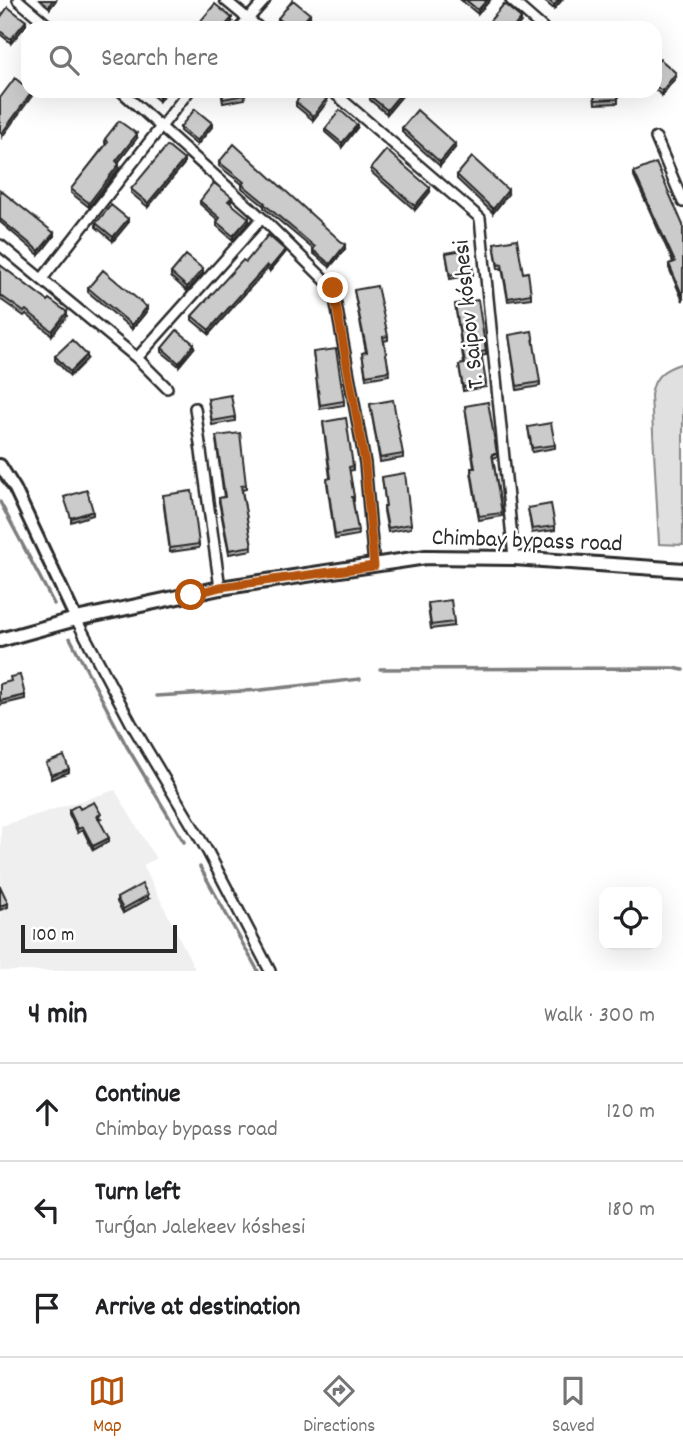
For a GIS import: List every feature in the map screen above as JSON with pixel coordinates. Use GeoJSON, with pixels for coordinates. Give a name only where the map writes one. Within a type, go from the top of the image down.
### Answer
{"type":"FeatureCollection","features":[{"type":"Feature","properties":{"kind":"main road","name":"Chimbay bypass road"},"geometry":{"type":"LineString","coordinates":[[0,640],[76,619],[220,587],[426,558],[514,558],[683,570]]}},
{"type":"Feature","properties":{"kind":"street"},"geometry":{"type":"LineString","coordinates":[[18,0],[43,21]]}},
{"type":"Feature","properties":{"kind":"street"},"geometry":{"type":"LineString","coordinates":[[225,0],[250,21]]}},
{"type":"Feature","properties":{"kind":"street"},"geometry":{"type":"LineString","coordinates":[[248,19],[265,0]]}},
{"type":"Feature","properties":{"kind":"street"},"geometry":{"type":"LineString","coordinates":[[511,0],[535,21]]}},
{"type":"Feature","properties":{"kind":"street"},"geometry":{"type":"LineString","coordinates":[[129,98],[262,218],[333,288],[365,463],[374,566]]}},
{"type":"Feature","properties":{"kind":"street"},"geometry":{"type":"LineString","coordinates":[[42,279],[183,98]]}},
{"type":"Feature","properties":{"kind":"street","name":"T. Saipov kóshesi"},"geometry":{"type":"LineString","coordinates":[[340,98],[480,218],[514,558]]}},
{"type":"Feature","properties":{"kind":"street"},"geometry":{"type":"LineString","coordinates":[[656,138],[683,202]]}},
{"type":"Feature","properties":{"kind":"street"},"geometry":{"type":"LineString","coordinates":[[137,358],[262,218]]}},
{"type":"Feature","properties":{"kind":"street"},"geometry":{"type":"LineString","coordinates":[[0,245],[137,358],[167,388]]}},
{"type":"Feature","properties":{"kind":"street"},"geometry":{"type":"LineString","coordinates":[[195,408],[220,587]]}},
{"type":"Feature","properties":{"kind":"street"},"geometry":{"type":"LineString","coordinates":[[0,465],[15,489],[76,619],[131,723],[208,852],[270,971]]}},
{"type":"Feature","properties":{"kind":"shaded area"},"geometry":{"type":"Polygon","coordinates":[[[683,363],[683,545],[659,544],[651,395],[661,374],[683,363]]]}},
{"type":"Feature","properties":{"kind":"shaded area"},"geometry":{"type":"Polygon","coordinates":[[[115,790],[156,859],[143,865],[196,971],[0,971],[1,826],[115,790]]]}},
{"type":"Feature","properties":{"kind":"building"},"geometry":{"type":"Polygon","coordinates":[[[293,0],[310,14],[304,21],[282,21],[278,18],[293,0]]]}},
{"type":"Feature","properties":{"kind":"building"},"geometry":{"type":"Polygon","coordinates":[[[466,0],[487,0],[478,10],[466,0]]]}},
{"type":"Feature","properties":{"kind":"building"},"geometry":{"type":"Polygon","coordinates":[[[215,4],[232,18],[229,21],[201,21],[215,4]]]}},
{"type":"Feature","properties":{"kind":"building"},"geometry":{"type":"Polygon","coordinates":[[[504,4],[521,18],[519,21],[490,21],[504,4]]]}},
{"type":"Feature","properties":{"kind":"building"},"geometry":{"type":"Polygon","coordinates":[[[8,7],[26,21],[21,21],[21,27],[11,39],[0,31],[0,18],[8,7]]]}},
{"type":"Feature","properties":{"kind":"building"},"geometry":{"type":"Polygon","coordinates":[[[662,61],[676,73],[662,91],[662,61]]]}},
{"type":"Feature","properties":{"kind":"building"},"geometry":{"type":"Polygon","coordinates":[[[15,78],[21,83],[21,98],[28,98],[2,133],[0,132],[0,98],[15,78]]]}},
{"type":"Feature","properties":{"kind":"building"},"geometry":{"type":"Polygon","coordinates":[[[299,98],[327,98],[313,116],[296,102],[299,98]]]}},
{"type":"Feature","properties":{"kind":"building"},"geometry":{"type":"Polygon","coordinates":[[[372,98],[397,98],[387,110],[372,98]]]}},
{"type":"Feature","properties":{"kind":"building"},"geometry":{"type":"Polygon","coordinates":[[[595,98],[618,98],[618,99],[595,98]]]}},
{"type":"Feature","properties":{"kind":"building"},"geometry":{"type":"Polygon","coordinates":[[[195,109],[212,123],[197,141],[180,127],[195,109]]]}},
{"type":"Feature","properties":{"kind":"building"},"geometry":{"type":"Polygon","coordinates":[[[340,110],[357,125],[342,143],[325,129],[340,110]]]}},
{"type":"Feature","properties":{"kind":"building"},"geometry":{"type":"Polygon","coordinates":[[[417,110],[455,144],[440,162],[402,128],[417,110]]]}},
{"type":"Feature","properties":{"kind":"building"},"geometry":{"type":"Polygon","coordinates":[[[119,121],[137,134],[116,161],[119,164],[89,203],[71,189],[108,142],[105,139],[119,121]]]}},
{"type":"Feature","properties":{"kind":"building"},"geometry":{"type":"Polygon","coordinates":[[[234,144],[345,245],[330,264],[313,250],[315,247],[219,162],[234,144]]]}},
{"type":"Feature","properties":{"kind":"building"},"geometry":{"type":"Polygon","coordinates":[[[167,146],[184,160],[148,203],[131,189],[167,146]]]}},
{"type":"Feature","properties":{"kind":"building"},"geometry":{"type":"Polygon","coordinates":[[[386,150],[430,188],[415,206],[371,168],[386,150]]]}},
{"type":"Feature","properties":{"kind":"building"},"geometry":{"type":"Polygon","coordinates":[[[472,157],[508,190],[493,209],[457,175],[472,157]]]}},
{"type":"Feature","properties":{"kind":"building"},"geometry":{"type":"Polygon","coordinates":[[[656,163],[683,225],[683,297],[669,264],[675,262],[634,172],[656,163]]]}},
{"type":"Feature","properties":{"kind":"building"},"geometry":{"type":"Polygon","coordinates":[[[214,183],[232,197],[228,201],[249,218],[233,236],[217,222],[220,218],[200,201],[214,183]]]}},
{"type":"Feature","properties":{"kind":"building"},"geometry":{"type":"Polygon","coordinates":[[[0,190],[54,233],[39,251],[0,219],[0,190]]]}},
{"type":"Feature","properties":{"kind":"building"},"geometry":{"type":"Polygon","coordinates":[[[111,205],[128,219],[113,237],[96,223],[111,205]]]}},
{"type":"Feature","properties":{"kind":"building"},"geometry":{"type":"Polygon","coordinates":[[[268,235],[285,250],[270,268],[267,265],[209,330],[192,316],[243,260],[246,262],[268,235]]]}},
{"type":"Feature","properties":{"kind":"building"},"geometry":{"type":"Polygon","coordinates":[[[517,239],[523,273],[528,272],[531,294],[508,298],[502,264],[498,265],[494,243],[517,239]]]}},
{"type":"Feature","properties":{"kind":"building"},"geometry":{"type":"Polygon","coordinates":[[[469,249],[473,271],[450,275],[446,253],[469,249]]]}},
{"type":"Feature","properties":{"kind":"building"},"geometry":{"type":"Polygon","coordinates":[[[186,255],[203,269],[187,287],[171,273],[186,255]]]}},
{"type":"Feature","properties":{"kind":"building"},"geometry":{"type":"Polygon","coordinates":[[[0,265],[67,312],[52,331],[26,310],[24,312],[0,295],[0,265]]]}},
{"type":"Feature","properties":{"kind":"building"},"geometry":{"type":"Polygon","coordinates":[[[103,270],[147,307],[132,325],[88,288],[103,270]]]}},
{"type":"Feature","properties":{"kind":"building"},"geometry":{"type":"Polygon","coordinates":[[[377,286],[388,336],[383,337],[389,371],[366,375],[362,353],[367,352],[354,290],[377,286]]]}},
{"type":"Feature","properties":{"kind":"building"},"geometry":{"type":"Polygon","coordinates":[[[478,300],[486,351],[481,352],[486,383],[463,387],[459,365],[465,364],[455,304],[478,300]]]}},
{"type":"Feature","properties":{"kind":"building"},"geometry":{"type":"Polygon","coordinates":[[[177,330],[194,344],[179,363],[162,348],[177,330]]]}},
{"type":"Feature","properties":{"kind":"building"},"geometry":{"type":"Polygon","coordinates":[[[532,331],[540,382],[517,386],[509,335],[532,331]]]}},
{"type":"Feature","properties":{"kind":"building"},"geometry":{"type":"Polygon","coordinates":[[[72,340],[87,355],[70,372],[55,356],[72,340]]]}},
{"type":"Feature","properties":{"kind":"building"},"geometry":{"type":"Polygon","coordinates":[[[336,349],[344,401],[320,405],[313,352],[336,349]]]}},
{"type":"Feature","properties":{"kind":"building"},"geometry":{"type":"Polygon","coordinates":[[[231,395],[235,417],[212,421],[208,399],[231,395]]]}},
{"type":"Feature","properties":{"kind":"building"},"geometry":{"type":"Polygon","coordinates":[[[393,400],[403,454],[380,458],[370,404],[393,400]]]}},
{"type":"Feature","properties":{"kind":"building"},"geometry":{"type":"Polygon","coordinates":[[[488,402],[497,454],[492,454],[502,513],[479,516],[465,406],[488,402]]]}},
{"type":"Feature","properties":{"kind":"building"},"geometry":{"type":"Polygon","coordinates":[[[346,418],[353,466],[349,467],[352,497],[358,531],[335,535],[323,422],[346,418]]]}},
{"type":"Feature","properties":{"kind":"building"},"geometry":{"type":"Polygon","coordinates":[[[551,423],[555,445],[532,448],[528,427],[551,423]]]}},
{"type":"Feature","properties":{"kind":"building"},"geometry":{"type":"Polygon","coordinates":[[[240,433],[246,485],[241,486],[252,546],[229,550],[219,498],[225,497],[216,436],[240,433]]]}},
{"type":"Feature","properties":{"kind":"building"},"geometry":{"type":"Polygon","coordinates":[[[405,473],[411,524],[388,528],[382,477],[405,473]]]}},
{"type":"Feature","properties":{"kind":"building"},"geometry":{"type":"Polygon","coordinates":[[[87,490],[93,511],[71,518],[64,497],[87,490]]]}},
{"type":"Feature","properties":{"kind":"building"},"geometry":{"type":"Polygon","coordinates":[[[192,491],[199,544],[170,548],[163,495],[192,491]]]}},
{"type":"Feature","properties":{"kind":"building"},"geometry":{"type":"Polygon","coordinates":[[[551,504],[555,526],[532,529],[528,508],[551,504]]]}},
{"type":"Feature","properties":{"kind":"building"},"geometry":{"type":"Polygon","coordinates":[[[451,600],[454,622],[431,625],[428,603],[451,600]]]}},
{"type":"Feature","properties":{"kind":"building"},"geometry":{"type":"Polygon","coordinates":[[[20,675],[25,695],[0,701],[0,684],[11,681],[10,677],[20,675]]]}},
{"type":"Feature","properties":{"kind":"building"},"geometry":{"type":"Polygon","coordinates":[[[64,756],[69,769],[51,775],[46,763],[64,756]]]}},
{"type":"Feature","properties":{"kind":"building"},"geometry":{"type":"Polygon","coordinates":[[[94,802],[101,814],[97,816],[109,838],[93,846],[83,827],[78,829],[69,810],[78,805],[80,809],[94,802]]]}},
{"type":"Feature","properties":{"kind":"building"},"geometry":{"type":"Polygon","coordinates":[[[142,884],[148,895],[123,909],[117,898],[142,884]]]}},
{"type":"Feature","properties":{"kind":"building"},"geometry":{"type":"Polygon","coordinates":[[[0,886],[8,903],[0,906],[0,886]]]}},
{"type":"Feature","properties":{"kind":"waterway"},"geometry":{"type":"LineString","coordinates":[[0,502],[54,604]]}},
{"type":"Feature","properties":{"kind":"waterway"},"geometry":{"type":"LineString","coordinates":[[70,638],[126,745],[184,842]]}},
{"type":"Feature","properties":{"kind":"waterway"},"geometry":{"type":"LineString","coordinates":[[380,669],[683,670]]}},
{"type":"Feature","properties":{"kind":"waterway"},"geometry":{"type":"LineString","coordinates":[[156,696],[261,690],[360,679]]}},
{"type":"Feature","properties":{"kind":"waterway"},"geometry":{"type":"LineString","coordinates":[[200,867],[258,971]]}},
{"type":"Feature","properties":{"kind":"route"},"geometry":{"type":"LineString","coordinates":[[191,595],[220,587],[374,566],[365,463],[333,288]]}}]}
